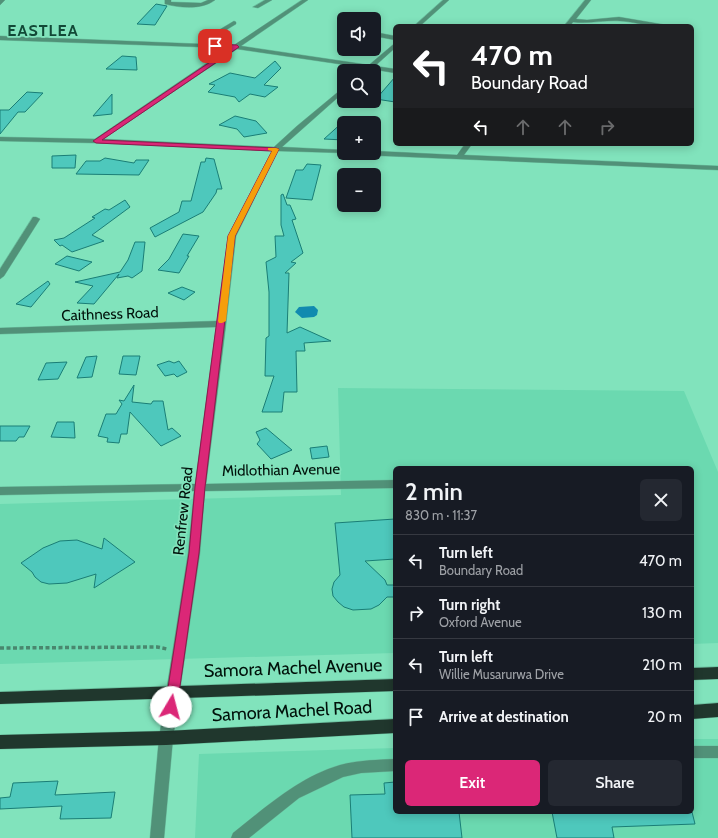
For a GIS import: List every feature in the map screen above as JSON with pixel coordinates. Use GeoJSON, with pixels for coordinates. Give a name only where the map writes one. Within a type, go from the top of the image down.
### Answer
{"type":"FeatureCollection","features":[{"type":"Feature","properties":{"kind":"highway"},"geometry":{"type":"LineString","coordinates":[[694,674],[718,673]]}},
{"type":"Feature","properties":{"kind":"highway","name":"Samora Machel Avenue"},"geometry":{"type":"LineString","coordinates":[[0,698],[393,685]]}},
{"type":"Feature","properties":{"kind":"highway"},"geometry":{"type":"LineString","coordinates":[[694,712],[718,710]]}},
{"type":"Feature","properties":{"kind":"highway","name":"Samora Machel Road"},"geometry":{"type":"LineString","coordinates":[[0,742],[166,738],[393,726]]}},
{"type":"Feature","properties":{"kind":"street"},"geometry":{"type":"LineString","coordinates":[[168,0],[167,3],[171,4],[198,5],[212,0]]}},
{"type":"Feature","properties":{"kind":"street"},"geometry":{"type":"LineString","coordinates":[[256,8],[269,0]]}},
{"type":"Feature","properties":{"kind":"street"},"geometry":{"type":"LineString","coordinates":[[96,141],[305,0]]}},
{"type":"Feature","properties":{"kind":"street"},"geometry":{"type":"LineString","coordinates":[[419,24],[446,0]]}},
{"type":"Feature","properties":{"kind":"street"},"geometry":{"type":"LineString","coordinates":[[569,24],[588,0]]}},
{"type":"Feature","properties":{"kind":"street"},"geometry":{"type":"LineString","coordinates":[[572,20],[587,22],[619,19],[656,24]]}},
{"type":"Feature","properties":{"kind":"street"},"geometry":{"type":"LineString","coordinates":[[204,45],[211,37],[234,23]]}},
{"type":"Feature","properties":{"kind":"street"},"geometry":{"type":"LineString","coordinates":[[381,35],[393,38]]}},
{"type":"Feature","properties":{"kind":"street"},"geometry":{"type":"LineString","coordinates":[[1,39],[237,47],[338,64]]}},
{"type":"Feature","properties":{"kind":"street"},"geometry":{"type":"LineString","coordinates":[[374,64],[393,47]]}},
{"type":"Feature","properties":{"kind":"street"},"geometry":{"type":"LineString","coordinates":[[381,69],[393,70]]}},
{"type":"Feature","properties":{"kind":"street","name":"Renfrew Road"},"geometry":{"type":"LineString","coordinates":[[157,838],[166,738],[194,553],[200,487],[222,324],[232,236],[276,149],[298,127],[337,95]]}},
{"type":"Feature","properties":{"kind":"street"},"geometry":{"type":"LineString","coordinates":[[0,139],[96,141],[337,152]]}},
{"type":"Feature","properties":{"kind":"street"},"geometry":{"type":"LineString","coordinates":[[459,157],[467,146]]}},
{"type":"Feature","properties":{"kind":"street"},"geometry":{"type":"LineString","coordinates":[[381,154],[718,168]]}},
{"type":"Feature","properties":{"kind":"street"},"geometry":{"type":"LineString","coordinates":[[0,276],[36,219]]}},
{"type":"Feature","properties":{"kind":"street","name":"Caithness Road"},"geometry":{"type":"LineString","coordinates":[[0,331],[222,324]]}},
{"type":"Feature","properties":{"kind":"street","name":"Midlothian Avenue"},"geometry":{"type":"LineString","coordinates":[[0,491],[393,484]]}},
{"type":"Feature","properties":{"kind":"street"},"geometry":{"type":"LineString","coordinates":[[694,752],[718,752]]}},
{"type":"Feature","properties":{"kind":"street"},"geometry":{"type":"LineString","coordinates":[[238,838],[294,794],[318,781],[341,771],[361,767],[393,765]]}},
{"type":"Feature","properties":{"kind":"path"},"geometry":{"type":"LineString","coordinates":[[0,648],[157,647],[180,650]]}},
{"type":"Feature","properties":{"kind":"shaded area"},"geometry":{"type":"Polygon","coordinates":[[[338,388],[684,391],[718,472],[718,643],[694,644],[694,466],[393,466],[393,653],[0,664],[0,504],[341,495],[338,388]]]}},
{"type":"Feature","properties":{"kind":"shaded area"},"geometry":{"type":"Polygon","coordinates":[[[694,739],[718,739],[718,838],[195,838],[199,754],[393,748],[393,814],[694,814],[694,739]]]}},
{"type":"Feature","properties":{"kind":"water"},"geometry":{"type":"Polygon","coordinates":[[[314,306],[318,310],[317,315],[314,317],[302,318],[295,312],[299,307],[314,306]]]}},
{"type":"Feature","properties":{"kind":"building"},"geometry":{"type":"Polygon","coordinates":[[[156,4],[167,6],[155,25],[137,24],[156,4]]]}},
{"type":"Feature","properties":{"kind":"building"},"geometry":{"type":"Polygon","coordinates":[[[122,56],[136,57],[137,70],[106,69],[122,56]]]}},
{"type":"Feature","properties":{"kind":"building"},"geometry":{"type":"Polygon","coordinates":[[[275,61],[281,68],[264,85],[278,87],[265,97],[250,94],[239,102],[235,97],[208,92],[215,85],[209,84],[230,73],[255,78],[275,61]]]}},
{"type":"Feature","properties":{"kind":"building"},"geometry":{"type":"Polygon","coordinates":[[[393,79],[393,102],[381,100],[381,93],[393,79]]]}},
{"type":"Feature","properties":{"kind":"building"},"geometry":{"type":"Polygon","coordinates":[[[27,92],[43,93],[25,112],[18,112],[0,134],[0,110],[9,110],[27,92]]]}},
{"type":"Feature","properties":{"kind":"building"},"geometry":{"type":"Polygon","coordinates":[[[112,94],[112,114],[93,116],[112,94]]]}},
{"type":"Feature","properties":{"kind":"building"},"geometry":{"type":"Polygon","coordinates":[[[235,116],[256,121],[267,133],[244,137],[237,129],[219,125],[235,116]]]}},
{"type":"Feature","properties":{"kind":"building"},"geometry":{"type":"Polygon","coordinates":[[[337,127],[337,140],[324,139],[337,127]]]}},
{"type":"Feature","properties":{"kind":"building"},"geometry":{"type":"Polygon","coordinates":[[[76,155],[75,168],[52,168],[52,156],[76,155]]]}},
{"type":"Feature","properties":{"kind":"building"},"geometry":{"type":"Polygon","coordinates":[[[105,158],[134,163],[136,160],[149,160],[139,175],[76,174],[86,161],[100,161],[105,158]]]}},
{"type":"Feature","properties":{"kind":"building"},"geometry":{"type":"Polygon","coordinates":[[[206,158],[214,159],[222,189],[217,189],[216,193],[203,212],[155,237],[150,228],[179,212],[182,201],[191,201],[201,162],[205,162],[206,158]]]}},
{"type":"Feature","properties":{"kind":"building"},"geometry":{"type":"Polygon","coordinates":[[[307,164],[321,165],[312,200],[286,198],[296,170],[303,170],[307,164]]]}},
{"type":"Feature","properties":{"kind":"building"},"geometry":{"type":"Polygon","coordinates":[[[283,194],[287,205],[290,205],[296,219],[292,220],[303,253],[291,262],[296,263],[285,273],[289,273],[287,333],[300,327],[331,341],[304,343],[305,351],[296,351],[297,392],[284,392],[282,412],[262,412],[274,376],[265,376],[266,338],[269,336],[269,292],[266,262],[276,257],[275,236],[284,236],[281,225],[281,195],[283,194]]]}},
{"type":"Feature","properties":{"kind":"building"},"geometry":{"type":"Polygon","coordinates":[[[125,200],[130,207],[92,235],[104,241],[72,252],[62,245],[60,246],[54,240],[64,238],[95,218],[92,217],[105,209],[109,210],[125,200]]]}},
{"type":"Feature","properties":{"kind":"building"},"geometry":{"type":"Polygon","coordinates":[[[183,234],[199,236],[179,273],[158,270],[169,259],[183,234]]]}},
{"type":"Feature","properties":{"kind":"building"},"geometry":{"type":"Polygon","coordinates":[[[135,242],[145,242],[142,271],[132,278],[128,276],[117,278],[119,274],[94,304],[77,303],[93,286],[75,282],[120,272],[128,260],[135,242]]]}},
{"type":"Feature","properties":{"kind":"building"},"geometry":{"type":"Polygon","coordinates":[[[67,256],[92,262],[79,271],[55,264],[67,256]]]}},
{"type":"Feature","properties":{"kind":"building"},"geometry":{"type":"Polygon","coordinates":[[[48,281],[50,284],[31,307],[16,304],[48,281]]]}},
{"type":"Feature","properties":{"kind":"building"},"geometry":{"type":"Polygon","coordinates":[[[182,287],[195,292],[184,300],[168,293],[182,287]]]}},
{"type":"Feature","properties":{"kind":"building"},"geometry":{"type":"Polygon","coordinates":[[[97,356],[92,377],[77,378],[86,357],[97,356]]]}},
{"type":"Feature","properties":{"kind":"building"},"geometry":{"type":"Polygon","coordinates":[[[123,356],[140,356],[136,375],[119,374],[123,356]]]}},
{"type":"Feature","properties":{"kind":"building"},"geometry":{"type":"Polygon","coordinates":[[[169,361],[174,363],[179,361],[187,372],[177,377],[174,374],[165,376],[157,365],[169,361]]]}},
{"type":"Feature","properties":{"kind":"building"},"geometry":{"type":"Polygon","coordinates":[[[67,362],[58,379],[38,380],[46,363],[67,362]]]}},
{"type":"Feature","properties":{"kind":"building"},"geometry":{"type":"Polygon","coordinates":[[[134,385],[132,402],[151,404],[153,401],[163,401],[168,430],[172,428],[181,436],[161,446],[130,412],[127,434],[121,434],[119,443],[107,442],[108,438],[98,436],[106,414],[116,414],[122,404],[119,400],[124,401],[134,385]]]}},
{"type":"Feature","properties":{"kind":"building"},"geometry":{"type":"Polygon","coordinates":[[[57,422],[74,422],[75,438],[51,437],[57,422]]]}},
{"type":"Feature","properties":{"kind":"building"},"geometry":{"type":"Polygon","coordinates":[[[0,426],[30,426],[24,437],[19,437],[16,441],[0,441],[0,426]]]}},
{"type":"Feature","properties":{"kind":"building"},"geometry":{"type":"Polygon","coordinates":[[[266,428],[292,450],[271,459],[257,444],[260,440],[256,432],[266,428]]]}},
{"type":"Feature","properties":{"kind":"building"},"geometry":{"type":"Polygon","coordinates":[[[327,446],[329,457],[312,459],[310,448],[327,446]]]}},
{"type":"Feature","properties":{"kind":"building"},"geometry":{"type":"Polygon","coordinates":[[[393,519],[393,559],[365,561],[385,580],[387,585],[393,585],[393,597],[387,597],[379,605],[371,609],[353,610],[344,607],[333,596],[332,589],[334,582],[340,575],[335,523],[393,519]]]}},
{"type":"Feature","properties":{"kind":"building"},"geometry":{"type":"Polygon","coordinates":[[[104,538],[135,562],[94,588],[96,574],[67,583],[49,584],[41,582],[21,563],[43,548],[60,541],[77,540],[102,549],[104,538]]]}},
{"type":"Feature","properties":{"kind":"building"},"geometry":{"type":"Polygon","coordinates":[[[58,781],[55,795],[115,792],[111,818],[60,819],[62,806],[0,809],[0,798],[10,797],[13,783],[58,781]]]}},
{"type":"Feature","properties":{"kind":"building"},"geometry":{"type":"Polygon","coordinates":[[[393,782],[393,814],[459,814],[462,838],[352,838],[350,795],[385,794],[384,783],[393,782]]]}},
{"type":"Feature","properties":{"kind":"building"},"geometry":{"type":"Polygon","coordinates":[[[552,814],[692,814],[695,824],[612,827],[614,838],[557,838],[552,814]]]}},
{"type":"Feature","properties":{"kind":"slow traffic"},"geometry":{"type":"LineString","coordinates":[[222,321],[232,236],[276,149],[270,149]]}},
{"type":"Feature","properties":{"kind":"district","name":"EASTLEA"},"geometry":{"type":"Point","coordinates":[43,30]}},
{"type":"Feature","properties":{"kind":"route"},"geometry":{"type":"LineString","coordinates":[[171,707],[194,553],[200,487],[222,324],[232,236],[276,149],[96,141],[163,94],[237,47],[215,46]]}}]}
